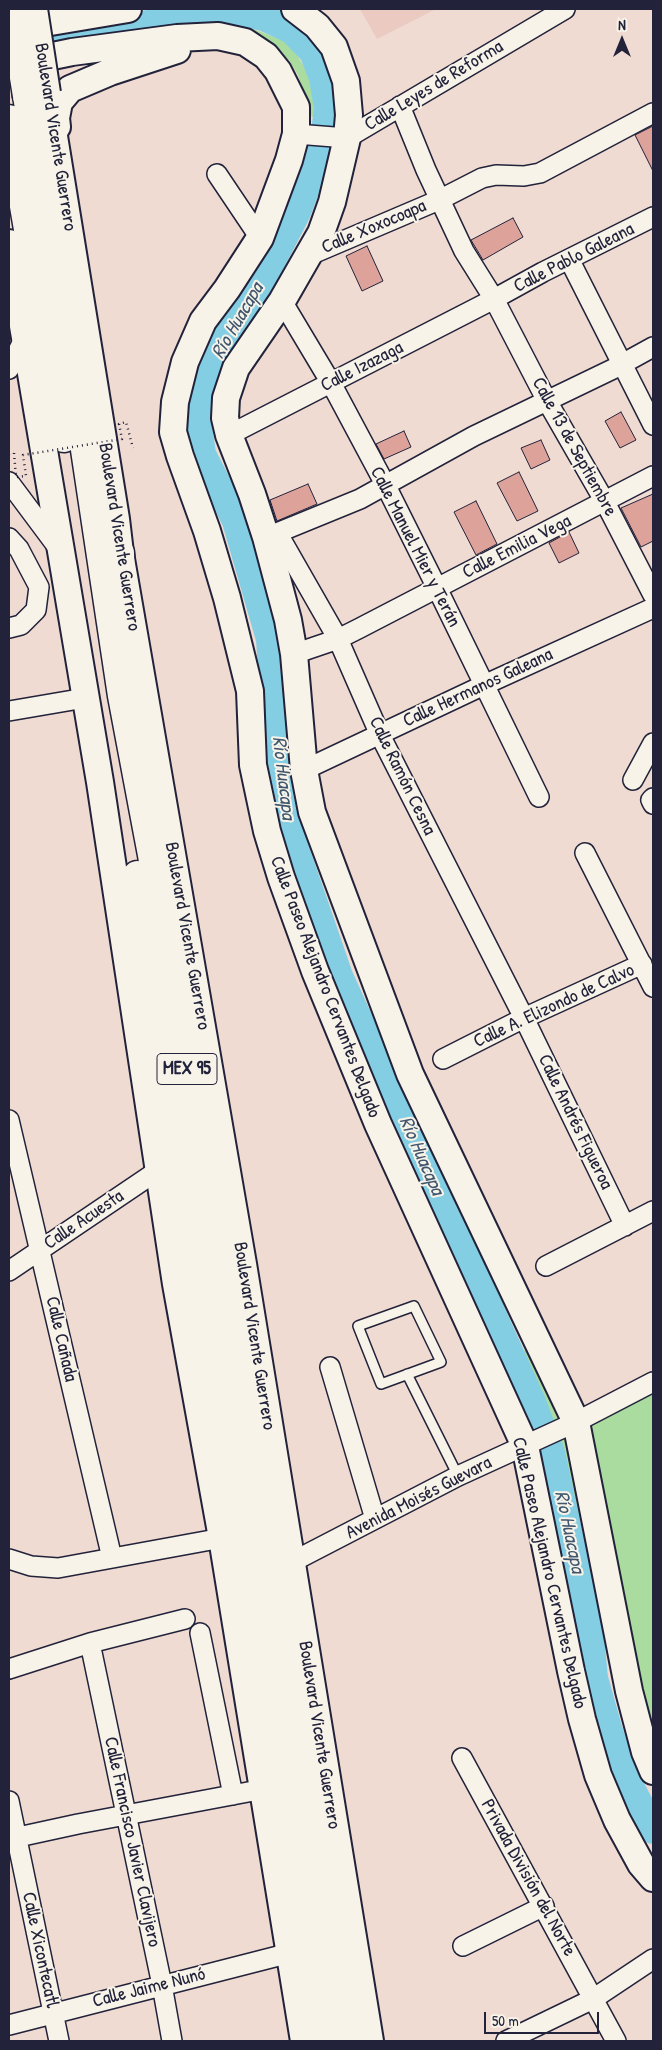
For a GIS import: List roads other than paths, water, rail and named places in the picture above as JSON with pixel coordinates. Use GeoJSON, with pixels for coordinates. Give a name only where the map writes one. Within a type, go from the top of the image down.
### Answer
{"type":"FeatureCollection","features":[{"type":"Feature","properties":{"kind":"highway","name":"Boulevard Vicente Guerrero"},"geometry":{"type":"LineString","coordinates":[[13,9],[37,95],[67,330],[122,696],[152,855],[217,1258],[348,2041]]}},
{"type":"Feature","properties":{"kind":"highway","name":"Boulevard Vicente Guerrero"},"geometry":{"type":"LineString","coordinates":[[9,119],[121,774],[205,1343],[250,1572],[285,1774],[324,2041]]}},
{"type":"Feature","properties":{"kind":"highway"},"geometry":{"type":"LineString","coordinates":[[120,553],[122,696]]}},
{"type":"Feature","properties":{"kind":"highway"},"geometry":{"type":"LineString","coordinates":[[176,1284],[205,1343]]}},
{"type":"Feature","properties":{"kind":"main road","name":"Boulevard Vicente Guerrero"},"geometry":{"type":"LineString","coordinates":[[34,9],[37,95],[60,168],[120,553],[241,1255],[292,1562],[324,1770],[370,2041]]}},
{"type":"Feature","properties":{"kind":"main road"},"geometry":{"type":"LineString","coordinates":[[9,30],[128,9]]}},
{"type":"Feature","properties":{"kind":"main road"},"geometry":{"type":"LineString","coordinates":[[295,9],[317,26],[334,47],[346,80],[349,115],[332,202],[320,233],[310,254],[282,301],[236,368],[226,398],[225,418],[229,435],[252,494],[272,536],[294,654],[304,770],[312,812],[410,1074],[576,1422],[629,1691],[645,1752],[653,1771]]}},
{"type":"Feature","properties":{"kind":"main road","name":"Calle Paseo Alejandro Cervantes Delgado"},"geometry":{"type":"LineString","coordinates":[[9,66],[72,52],[177,38],[218,36],[245,42],[266,56],[278,71],[296,107],[296,134],[290,160],[260,238],[227,289],[203,321],[185,362],[175,402],[174,432],[180,456],[207,531],[229,607],[250,691],[254,765],[267,831],[286,893],[315,970],[378,1124],[526,1446],[569,1663],[582,1720],[598,1775],[617,1820],[642,1864],[653,1878]]}},
{"type":"Feature","properties":{"kind":"main road"},"geometry":{"type":"LineString","coordinates":[[60,168],[56,118],[59,102],[70,89],[110,72],[186,47],[206,37]]}},
{"type":"Feature","properties":{"kind":"main road"},"geometry":{"type":"LineString","coordinates":[[9,243],[85,698],[160,1169],[176,1284],[222,1538],[304,2041]]}},
{"type":"Feature","properties":{"kind":"street","name":"Calle Leyes de Reforma"},"geometry":{"type":"LineString","coordinates":[[343,138],[565,9]]}},
{"type":"Feature","properties":{"kind":"street"},"geometry":{"type":"LineString","coordinates":[[400,106],[439,200]]}},
{"type":"Feature","properties":{"kind":"street","name":"Calle Xoxocoapa"},"geometry":{"type":"LineString","coordinates":[[310,254],[439,200],[482,178],[496,175],[524,176],[540,173],[653,114]]}},
{"type":"Feature","properties":{"kind":"street"},"geometry":{"type":"LineString","coordinates":[[296,134],[343,138]]}},
{"type":"Feature","properties":{"kind":"street"},"geometry":{"type":"LineString","coordinates":[[217,174],[260,238]]}},
{"type":"Feature","properties":{"kind":"street","name":"Calle 13 de Septiembre"},"geometry":{"type":"LineString","coordinates":[[439,200],[464,251],[494,299],[547,401],[605,502],[653,595]]}},
{"type":"Feature","properties":{"kind":"street","name":"Calle Pablo Galeana"},"geometry":{"type":"LineString","coordinates":[[494,299],[568,259],[651,223]]}},
{"type":"Feature","properties":{"kind":"street"},"geometry":{"type":"LineString","coordinates":[[568,259],[653,425]]}},
{"type":"Feature","properties":{"kind":"street","name":"Calle Izazaga"},"geometry":{"type":"LineString","coordinates":[[229,435],[494,299]]}},
{"type":"Feature","properties":{"kind":"street","name":"Calle Manuel Mier y Terán"},"geometry":{"type":"LineString","coordinates":[[282,301],[331,383],[386,486],[539,797]]}},
{"type":"Feature","properties":{"kind":"street"},"geometry":{"type":"LineString","coordinates":[[9,369],[25,338]]}},
{"type":"Feature","properties":{"kind":"street"},"geometry":{"type":"LineString","coordinates":[[272,536],[360,499],[474,436],[653,347]]}},
{"type":"Feature","properties":{"kind":"street","name":"Calle Emilia Vega"},"geometry":{"type":"LineString","coordinates":[[294,654],[338,639],[653,476]]}},
{"type":"Feature","properties":{"kind":"street"},"geometry":{"type":"LineString","coordinates":[[9,482],[61,552]]}},
{"type":"Feature","properties":{"kind":"street","name":"Calle Ramón Cesna"},"geometry":{"type":"LineString","coordinates":[[272,536],[338,639],[380,735],[524,1018]]}},
{"type":"Feature","properties":{"kind":"street"},"geometry":{"type":"LineString","coordinates":[[9,538],[19,549],[39,587],[36,610],[21,625],[9,628]]}},
{"type":"Feature","properties":{"kind":"street","name":"Calle Hermanos Galeana"},"geometry":{"type":"LineString","coordinates":[[304,770],[484,684],[653,608]]}},
{"type":"Feature","properties":{"kind":"street"},"geometry":{"type":"LineString","coordinates":[[9,710],[85,698]]}},
{"type":"Feature","properties":{"kind":"street"},"geometry":{"type":"LineString","coordinates":[[633,780],[653,743]]}},
{"type":"Feature","properties":{"kind":"street"},"geometry":{"type":"LineString","coordinates":[[653,798],[651,800],[653,804]]}},
{"type":"Feature","properties":{"kind":"street"},"geometry":{"type":"LineString","coordinates":[[585,853],[642,964]]}},
{"type":"Feature","properties":{"kind":"street","name":"Calle A. Elizondo de Calvo"},"geometry":{"type":"LineString","coordinates":[[443,1059],[524,1018],[642,964],[653,987]]}},
{"type":"Feature","properties":{"kind":"street","name":"Calle Andrés Figueroa"},"geometry":{"type":"LineString","coordinates":[[524,1018],[625,1226]]}},
{"type":"Feature","properties":{"kind":"street","name":"Calle Cañada"},"geometry":{"type":"LineString","coordinates":[[9,1120],[112,1558]]}},
{"type":"Feature","properties":{"kind":"street","name":"Calle Acuesta"},"geometry":{"type":"LineString","coordinates":[[9,1271],[160,1169]]}},
{"type":"Feature","properties":{"kind":"street"},"geometry":{"type":"LineString","coordinates":[[546,1266],[653,1211]]}},
{"type":"Feature","properties":{"kind":"street"},"geometry":{"type":"LineString","coordinates":[[330,1367],[375,1519]]}},
{"type":"Feature","properties":{"kind":"street","name":"Avenida Moisés Guevara"},"geometry":{"type":"LineString","coordinates":[[292,1562],[458,1476],[576,1422],[653,1382]]}},
{"type":"Feature","properties":{"kind":"street"},"geometry":{"type":"LineString","coordinates":[[9,1559],[31,1566],[58,1568],[222,1538]]}},
{"type":"Feature","properties":{"kind":"street"},"geometry":{"type":"LineString","coordinates":[[9,1669],[90,1643],[185,1619]]}},
{"type":"Feature","properties":{"kind":"street"},"geometry":{"type":"LineString","coordinates":[[200,1634],[233,1795]]}},
{"type":"Feature","properties":{"kind":"street","name":"Calle Francisco Javier Clavijero"},"geometry":{"type":"LineString","coordinates":[[90,1643],[162,1985],[172,2041]]}},
{"type":"Feature","properties":{"kind":"street","name":"Privada División del Norte"},"geometry":{"type":"LineString","coordinates":[[462,1758],[616,2041]]}},
{"type":"Feature","properties":{"kind":"street"},"geometry":{"type":"LineString","coordinates":[[13,1838],[264,1789]]}},
{"type":"Feature","properties":{"kind":"street","name":"Calle Xicontecatl"},"geometry":{"type":"LineString","coordinates":[[9,1801],[13,1838],[59,2041]]}},
{"type":"Feature","properties":{"kind":"street"},"geometry":{"type":"LineString","coordinates":[[463,1946],[544,1906]]}},
{"type":"Feature","properties":{"kind":"street","name":"Calle Jaime Nunó"},"geometry":{"type":"LineString","coordinates":[[9,2025],[290,1953]]}},
{"type":"Feature","properties":{"kind":"street"},"geometry":{"type":"LineString","coordinates":[[506,2041],[593,1999],[653,1959]]}},
{"type":"Feature","properties":{"kind":"lane"},"geometry":{"type":"LineString","coordinates":[[414,1306],[442,1362],[407,1374],[380,1384],[358,1326],[414,1306]]}},
{"type":"Feature","properties":{"kind":"lane"},"geometry":{"type":"LineString","coordinates":[[407,1374],[458,1476]]}},
{"type":"Feature","properties":{"kind":"waterway","name":"Río Huacapa"},"geometry":{"type":"LineString","coordinates":[[15,48],[209,13],[234,11],[264,17],[292,30],[313,52],[323,78],[328,108],[324,140],[297,212],[264,276],[221,345],[207,379],[197,419],[202,454],[236,521],[270,639],[280,793],[291,837],[339,976],[532,1402],[551,1453],[589,1626],[594,1678],[622,1771],[653,1830]]}}]}
